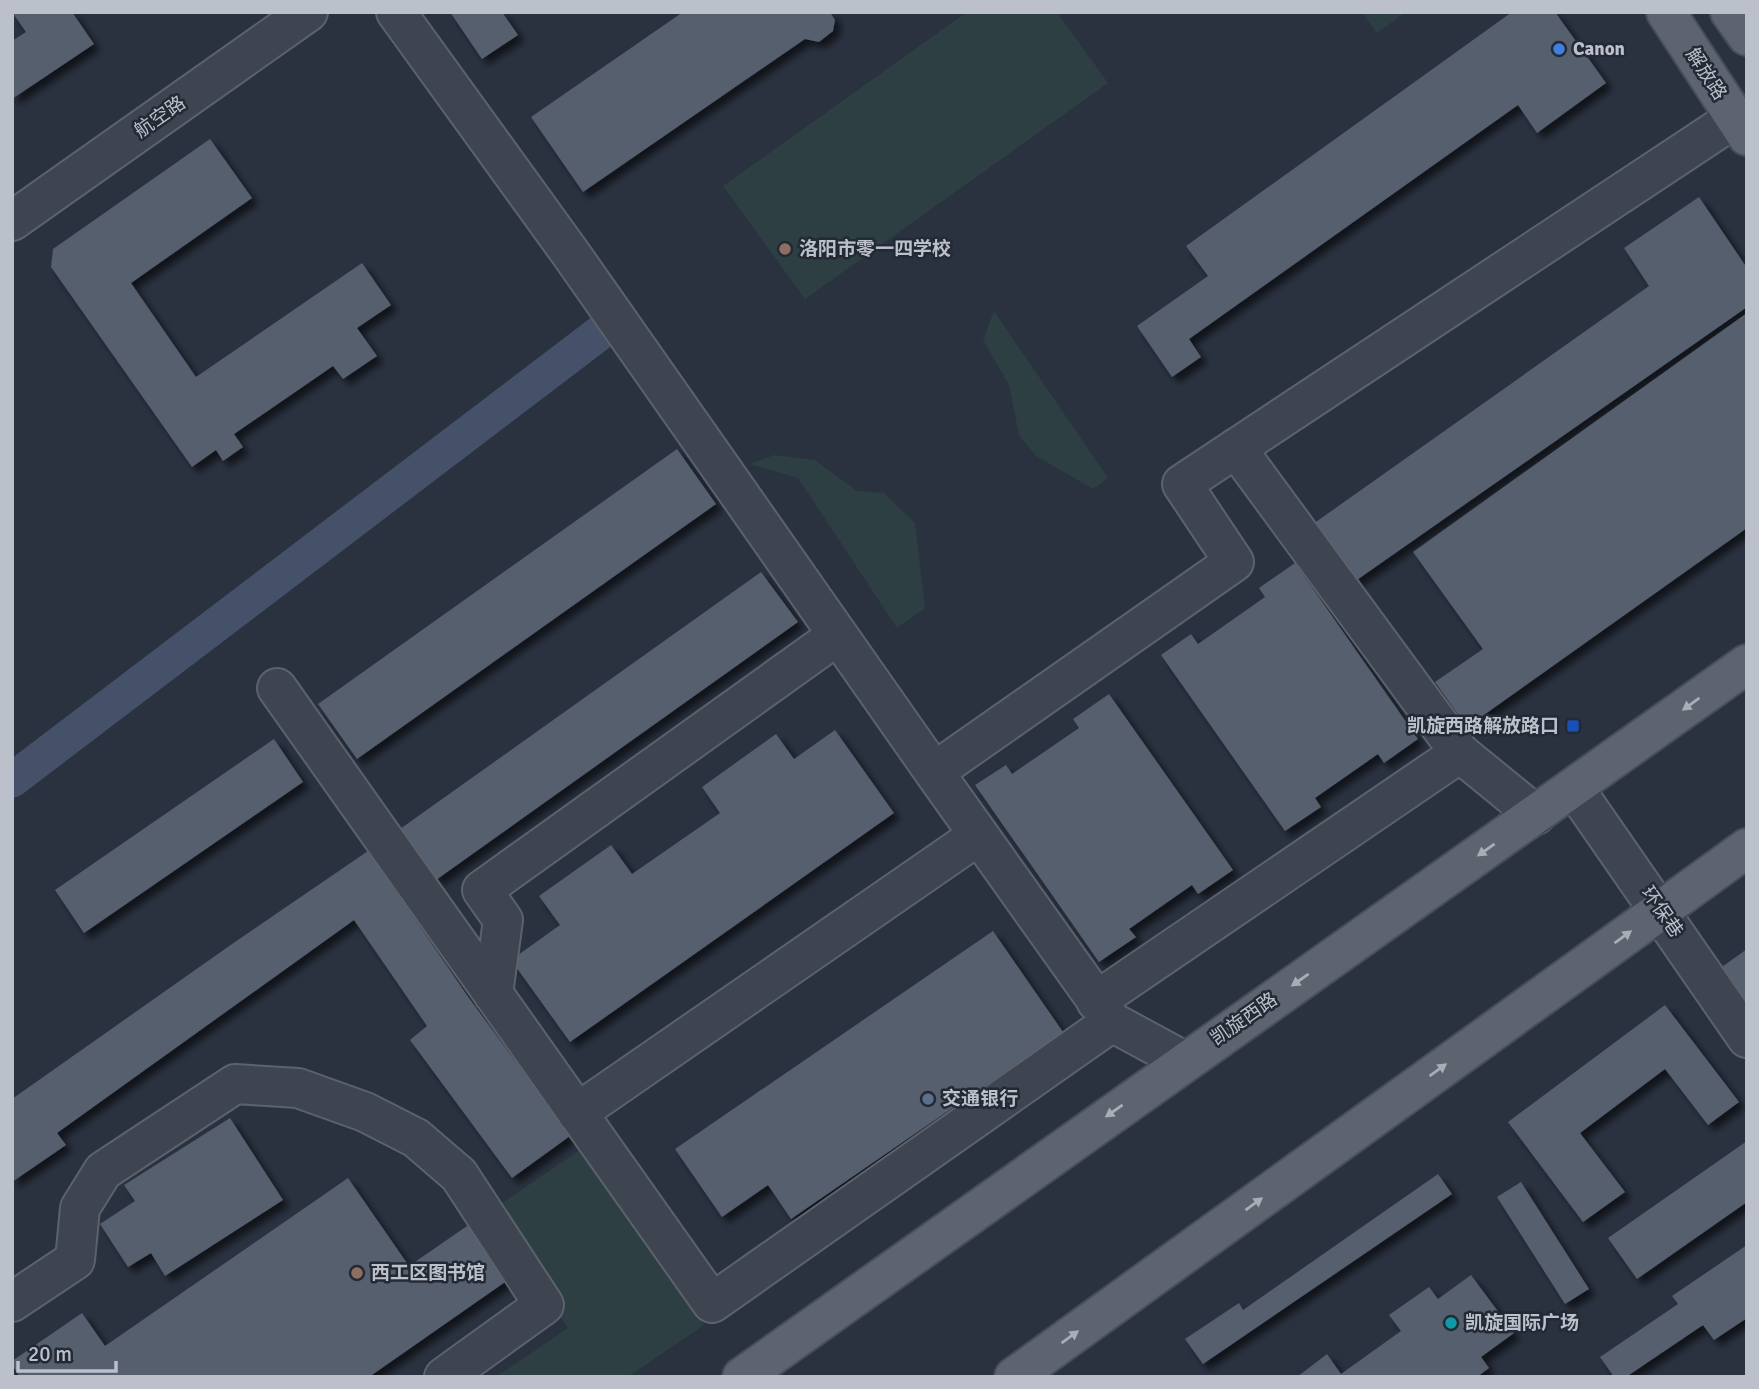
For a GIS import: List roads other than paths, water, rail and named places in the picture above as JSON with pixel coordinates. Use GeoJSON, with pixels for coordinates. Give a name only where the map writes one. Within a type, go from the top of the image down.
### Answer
{"type":"FeatureCollection","features":[{"type":"Feature","properties":{"kind":"main road","name":"解放路"},"geometry":{"type":"LineString","coordinates":[[1666,12],[1741,127]]}},
{"type":"Feature","properties":{"kind":"main road"},"geometry":{"type":"LineString","coordinates":[[1730,12],[1747,36]]}},
{"type":"Feature","properties":{"kind":"main road","name":"凯旋西路"},"geometry":{"type":"LineString","coordinates":[[742,1377],[1747,664]]}},
{"type":"Feature","properties":{"kind":"main road"},"geometry":{"type":"LineString","coordinates":[[1014,1377],[1747,848]]}},
{"type":"Feature","properties":{"kind":"street","name":"航空路"},"geometry":{"type":"LineString","coordinates":[[12,221],[308,12]]}},
{"type":"Feature","properties":{"kind":"street"},"geometry":{"type":"LineString","coordinates":[[396,12],[571,254],[1104,1011],[1184,1061]]}},
{"type":"Feature","properties":{"kind":"street"},"geometry":{"type":"LineString","coordinates":[[934,772],[1234,562],[1182,484],[1741,127]]}},
{"type":"Feature","properties":{"kind":"street"},"geometry":{"type":"LineString","coordinates":[[1236,448],[1460,753],[1536,815]]}},
{"type":"Feature","properties":{"kind":"street"},"geometry":{"type":"LineString","coordinates":[[493,994],[503,920],[482,890],[838,635]]}},
{"type":"Feature","properties":{"kind":"street"},"geometry":{"type":"LineString","coordinates":[[277,688],[712,1303],[1104,1011],[1460,753]]}},
{"type":"Feature","properties":{"kind":"street","name":"环保巷"},"geometry":{"type":"LineString","coordinates":[[1574,788],[1661,910],[1747,1038]]}},
{"type":"Feature","properties":{"kind":"street"},"geometry":{"type":"LineString","coordinates":[[577,1113],[979,835]]}},
{"type":"Feature","properties":{"kind":"street"},"geometry":{"type":"LineString","coordinates":[[12,1302],[75,1260],[80,1208],[103,1171],[235,1084],[298,1088],[365,1112],[416,1138],[459,1175],[544,1305],[444,1377]]}},
{"type":"Feature","properties":{"kind":"waterway"},"geometry":{"type":"LineString","coordinates":[[12,780],[601,332]]}},
{"type":"Feature","properties":{"kind":"place","name":"Canon"},"geometry":{"type":"Point","coordinates":[1559,49]}},
{"type":"Feature","properties":{"kind":"place","name":"洛阳市零一四学校"},"geometry":{"type":"Point","coordinates":[785,249]}},
{"type":"Feature","properties":{"kind":"place","name":"凯旋西路解放路口"},"geometry":{"type":"Point","coordinates":[1573,726]}},
{"type":"Feature","properties":{"kind":"place","name":"交通银行"},"geometry":{"type":"Point","coordinates":[928,1099]}},
{"type":"Feature","properties":{"kind":"place","name":"西工区图书馆"},"geometry":{"type":"Point","coordinates":[357,1273]}},
{"type":"Feature","properties":{"kind":"place","name":"凯旋国际广场"},"geometry":{"type":"Point","coordinates":[1451,1323]}}]}
